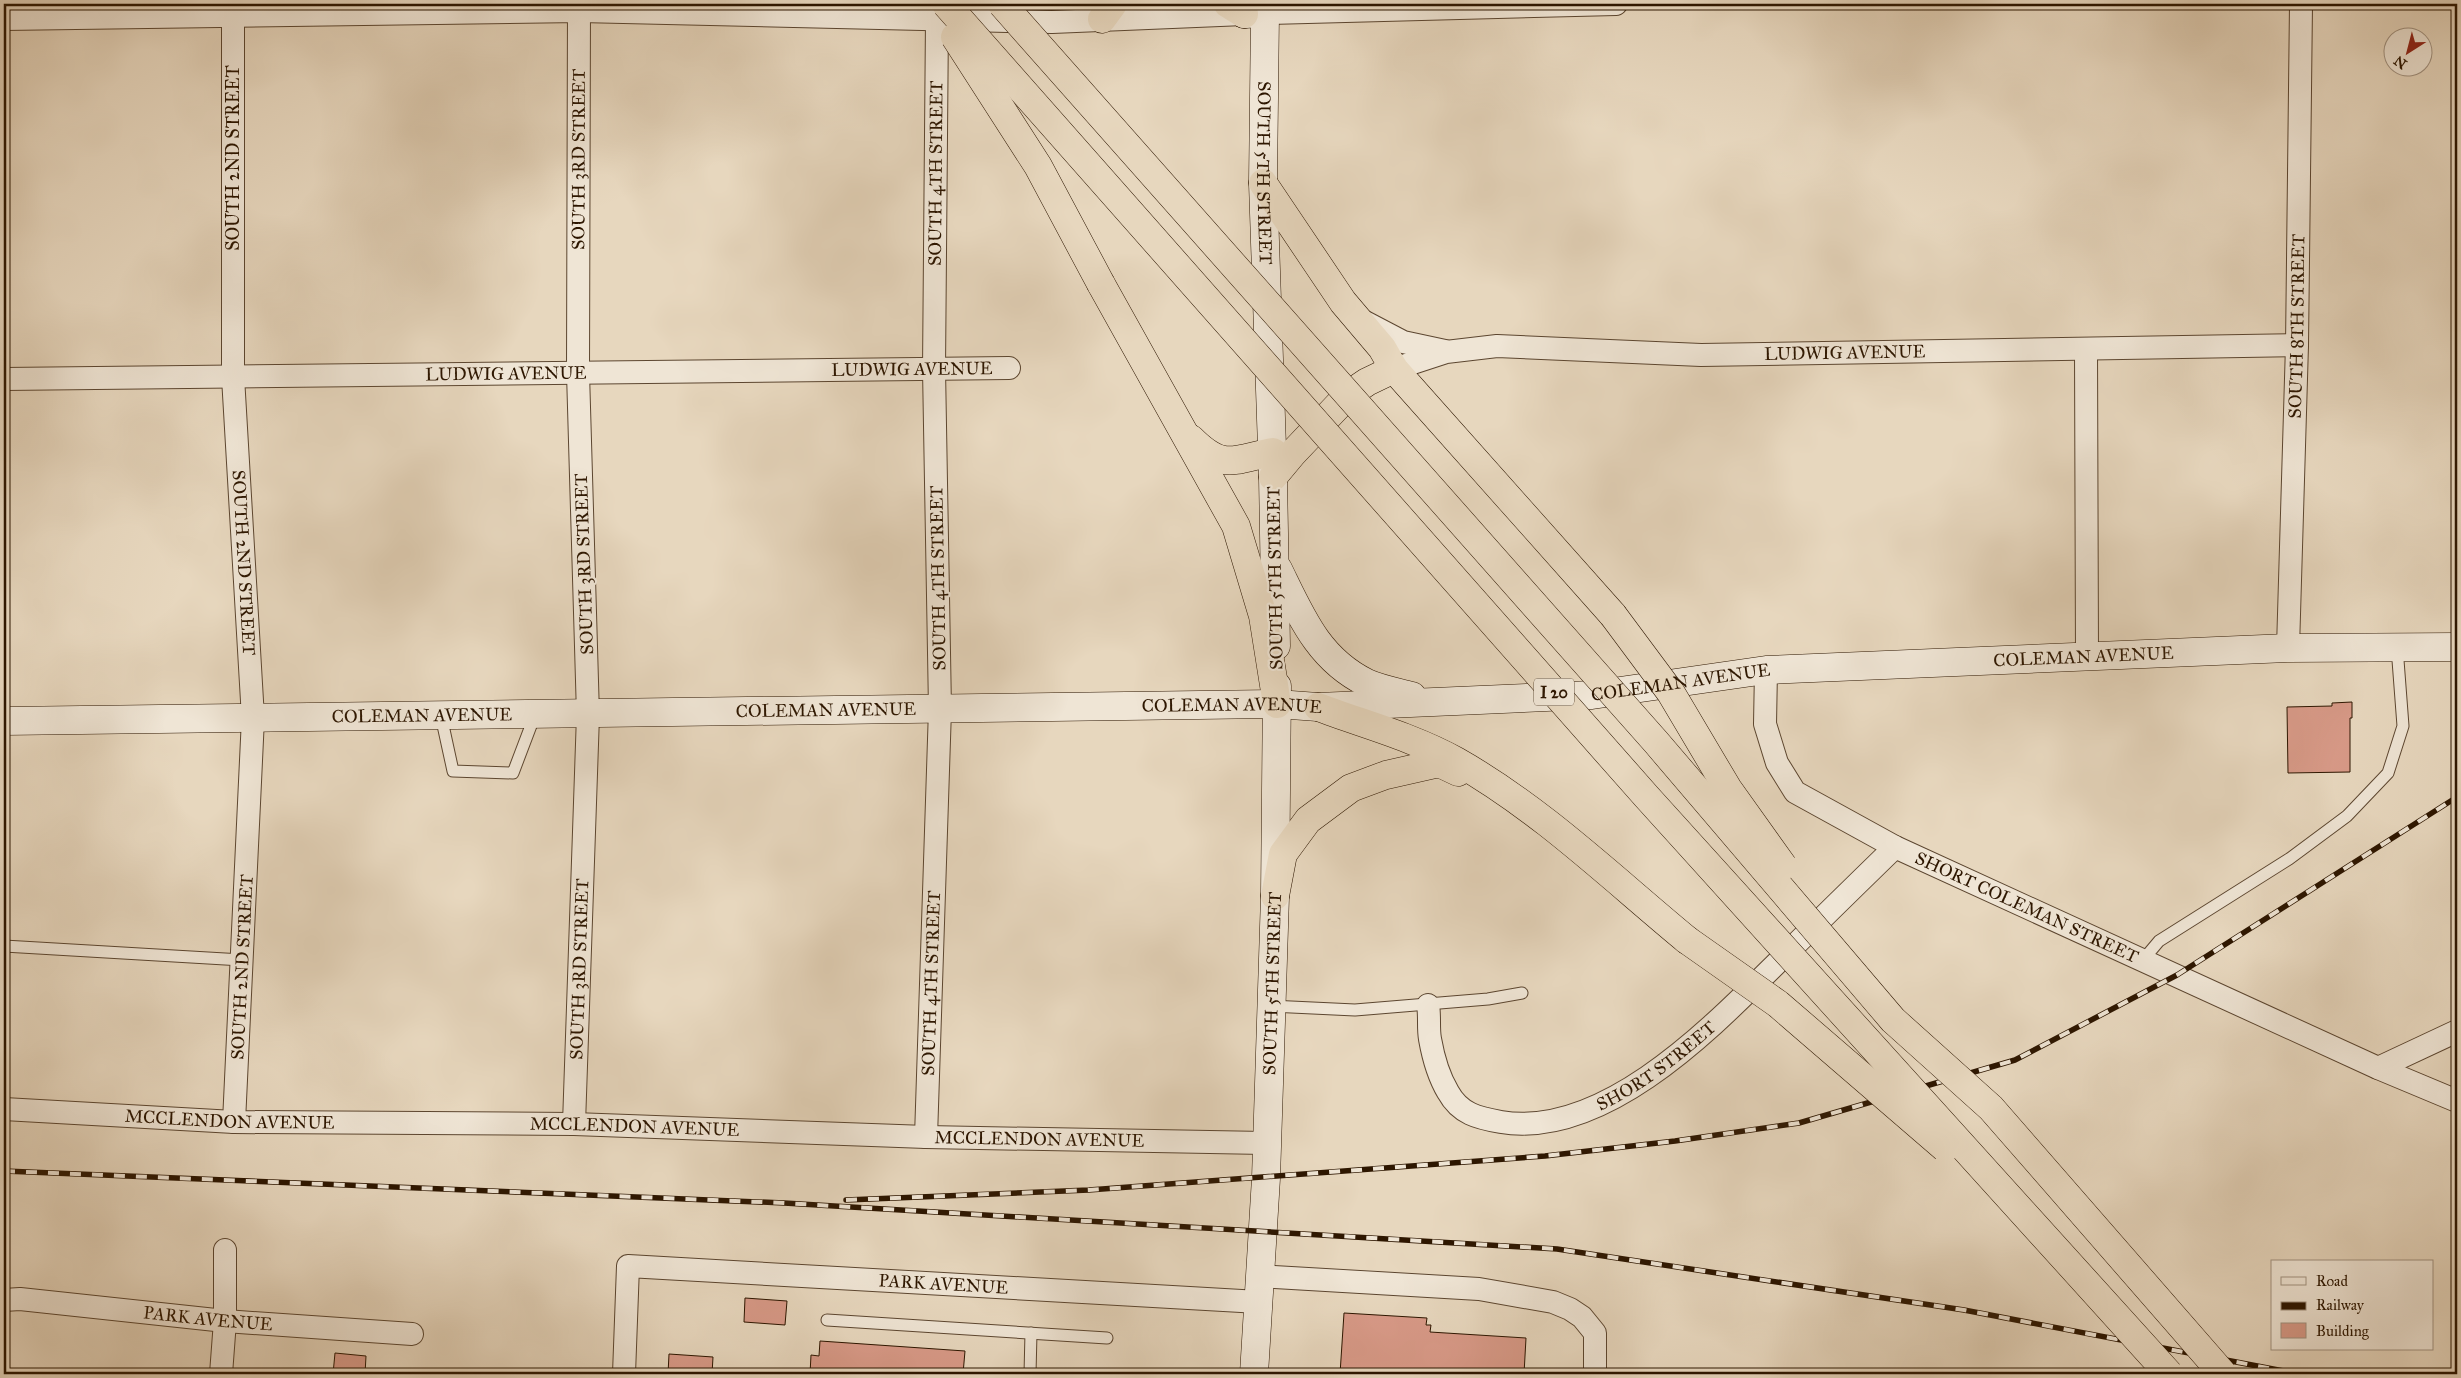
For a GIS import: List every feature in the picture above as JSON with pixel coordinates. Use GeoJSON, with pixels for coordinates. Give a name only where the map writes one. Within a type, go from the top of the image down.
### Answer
{"type":"FeatureCollection","features":[{"type":"Feature","properties":{"kind":"highway","name":"I 20"},"geometry":{"type":"LineString","coordinates":[[1002,4],[1643,727],[1893,1020],[1991,1108],[2223,1374]]}},
{"type":"Feature","properties":{"kind":"highway","name":"I 20"},"geometry":{"type":"LineString","coordinates":[[938,9],[2169,1374]]}},
{"type":"Feature","properties":{"kind":"highway"},"geometry":{"type":"LineString","coordinates":[[938,9],[1038,166],[1101,284],[1236,526],[1263,616],[1277,704]]}},
{"type":"Feature","properties":{"kind":"highway"},"geometry":{"type":"LineString","coordinates":[[1263,183],[1342,302],[1382,348],[1394,369],[1614,615],[1671,693],[1728,789],[1893,1020]]}},
{"type":"Feature","properties":{"kind":"highway"},"geometry":{"type":"LineString","coordinates":[[1188,437],[1199,448],[1221,460],[1273,464],[1293,453],[1348,395],[1367,382],[1394,369]]}},
{"type":"Feature","properties":{"kind":"highway"},"geometry":{"type":"LineString","coordinates":[[1318,707],[1414,742],[1455,760],[1520,801],[1687,940],[1778,1004],[2036,1228]]}},
{"type":"Feature","properties":{"kind":"highway"},"geometry":{"type":"LineString","coordinates":[[1274,896],[1283,854],[1308,820],[1350,788],[1386,775],[1439,763],[1520,801]]}},
{"type":"Feature","properties":{"kind":"street"},"geometry":{"type":"LineString","coordinates":[[4,19],[233,10],[580,8],[938,9],[1052,22],[1107,12],[1616,4]]}},
{"type":"Feature","properties":{"kind":"street","name":"SOUTH 8TH STREET"},"geometry":{"type":"LineString","coordinates":[[2288,648],[2297,345],[2301,4]]}},
{"type":"Feature","properties":{"kind":"street","name":"SOUTH 3RD STREET"},"geometry":{"type":"LineString","coordinates":[[574,1124],[588,715],[578,373],[580,8]]}},
{"type":"Feature","properties":{"kind":"street","name":"SOUTH 4TH STREET"},"geometry":{"type":"LineString","coordinates":[[926,1137],[940,709],[934,368],[938,9]]}},
{"type":"Feature","properties":{"kind":"street","name":"SOUTH 5TH STREET"},"geometry":{"type":"LineString","coordinates":[[1250,9],[1263,183],[1273,464],[1277,704],[1274,896],[1265,1143],[1266,1178],[1254,1374]]}},
{"type":"Feature","properties":{"kind":"street","name":"SOUTH 2ND STREET"},"geometry":{"type":"LineString","coordinates":[[233,10],[233,377],[253,718],[234,1122]]}},
{"type":"Feature","properties":{"kind":"street"},"geometry":{"type":"LineString","coordinates":[[1355,316],[1403,342],[1446,352]]}},
{"type":"Feature","properties":{"kind":"street","name":"LUDWIG AVENUE"},"geometry":{"type":"LineString","coordinates":[[1394,369],[1446,352],[1497,346],[1701,355],[2297,345]]}},
{"type":"Feature","properties":{"kind":"street"},"geometry":{"type":"LineString","coordinates":[[2086,350],[2086,656]]}},
{"type":"Feature","properties":{"kind":"street","name":"LUDWIG AVENUE"},"geometry":{"type":"LineString","coordinates":[[4,379],[1009,368]]}},
{"type":"Feature","properties":{"kind":"street"},"geometry":{"type":"LineString","coordinates":[[1275,562],[1306,628],[1325,652],[1344,669],[1368,683],[1432,702]]}},
{"type":"Feature","properties":{"kind":"street","name":"COLEMAN AVENUE"},"geometry":{"type":"LineString","coordinates":[[4,721],[588,715],[1277,704],[1318,707],[1592,695],[1766,670],[2288,648],[2457,647]]}},
{"type":"Feature","properties":{"kind":"street","name":"SHORT COLEMAN STREET"},"geometry":{"type":"LineString","coordinates":[[1766,670],[1765,724],[1777,763],[1795,792],[1895,847],[2378,1068],[2457,1101]]}},
{"type":"Feature","properties":{"kind":"street","name":"SHORT STREET"},"geometry":{"type":"LineString","coordinates":[[1428,1005],[1429,1037],[1440,1074],[1448,1093],[1463,1110],[1476,1118],[1516,1124],[1558,1121],[1592,1108],[1669,1063],[1708,1031],[1895,847]]}},
{"type":"Feature","properties":{"kind":"street"},"geometry":{"type":"LineString","coordinates":[[2378,1068],[2457,1031]]}},
{"type":"Feature","properties":{"kind":"street","name":"MCCLENDON AVENUE"},"geometry":{"type":"LineString","coordinates":[[4,1109],[234,1122],[574,1124],[926,1137],[1265,1143]]}},
{"type":"Feature","properties":{"kind":"street"},"geometry":{"type":"LineString","coordinates":[[221,1374],[225,1322],[225,1250]]}},
{"type":"Feature","properties":{"kind":"street","name":"PARK AVENUE"},"geometry":{"type":"LineString","coordinates":[[624,1374],[628,1266],[1259,1289],[1479,1289],[1553,1302],[1570,1309],[1582,1317],[1595,1333],[1595,1374]]}},
{"type":"Feature","properties":{"kind":"street","name":"PARK AVENUE"},"geometry":{"type":"LineString","coordinates":[[4,1300],[20,1299],[225,1322],[412,1334]]}},
{"type":"Feature","properties":{"kind":"lane"},"geometry":{"type":"LineString","coordinates":[[2143,960],[2160,940],[2289,859],[2347,816],[2388,773],[2403,726],[2397,647]]}},
{"type":"Feature","properties":{"kind":"lane"},"geometry":{"type":"LineString","coordinates":[[441,716],[453,771],[513,773],[535,715]]}},
{"type":"Feature","properties":{"kind":"lane"},"geometry":{"type":"LineString","coordinates":[[4,946],[242,960]]}},
{"type":"Feature","properties":{"kind":"lane"},"geometry":{"type":"LineString","coordinates":[[1270,1006],[1354,1010],[1488,999],[1522,993]]}},
{"type":"Feature","properties":{"kind":"lane"},"geometry":{"type":"LineString","coordinates":[[826,1320],[1107,1338]]}},
{"type":"Feature","properties":{"kind":"lane"},"geometry":{"type":"LineString","coordinates":[[1030,1374],[1031,1333]]}},
{"type":"Feature","properties":{"kind":"building"},"geometry":{"type":"Polygon","coordinates":[[[2352,702],[2352,718],[2350,718],[2350,772],[2288,773],[2287,707],[2332,706],[2332,703],[2352,702]]]}},
{"type":"Feature","properties":{"kind":"building"},"geometry":{"type":"Polygon","coordinates":[[[745,1298],[787,1301],[785,1325],[744,1322],[745,1298]]]}},
{"type":"Feature","properties":{"kind":"building"},"geometry":{"type":"Polygon","coordinates":[[[1344,1313],[1427,1318],[1426,1325],[1431,1325],[1430,1332],[1526,1338],[1524,1374],[1340,1374],[1344,1313]]]}},
{"type":"Feature","properties":{"kind":"building"},"geometry":{"type":"Polygon","coordinates":[[[820,1341],[965,1351],[963,1374],[810,1374],[811,1355],[819,1356],[820,1341]]]}},
{"type":"Feature","properties":{"kind":"building"},"geometry":{"type":"Polygon","coordinates":[[[335,1353],[366,1356],[365,1374],[333,1374],[335,1353]]]}},
{"type":"Feature","properties":{"kind":"building"},"geometry":{"type":"Polygon","coordinates":[[[669,1354],[713,1357],[712,1374],[668,1374],[669,1354]]]}},
{"type":"Feature","properties":{"kind":"railway"},"geometry":{"type":"LineString","coordinates":[[846,1200],[1089,1190],[1545,1156],[1675,1141],[1799,1123],[2015,1060],[2177,975],[2457,797]]}},
{"type":"Feature","properties":{"kind":"railway"},"geometry":{"type":"LineString","coordinates":[[4,1171],[784,1203],[1557,1249],[1964,1310],[2299,1374]]}}]}
